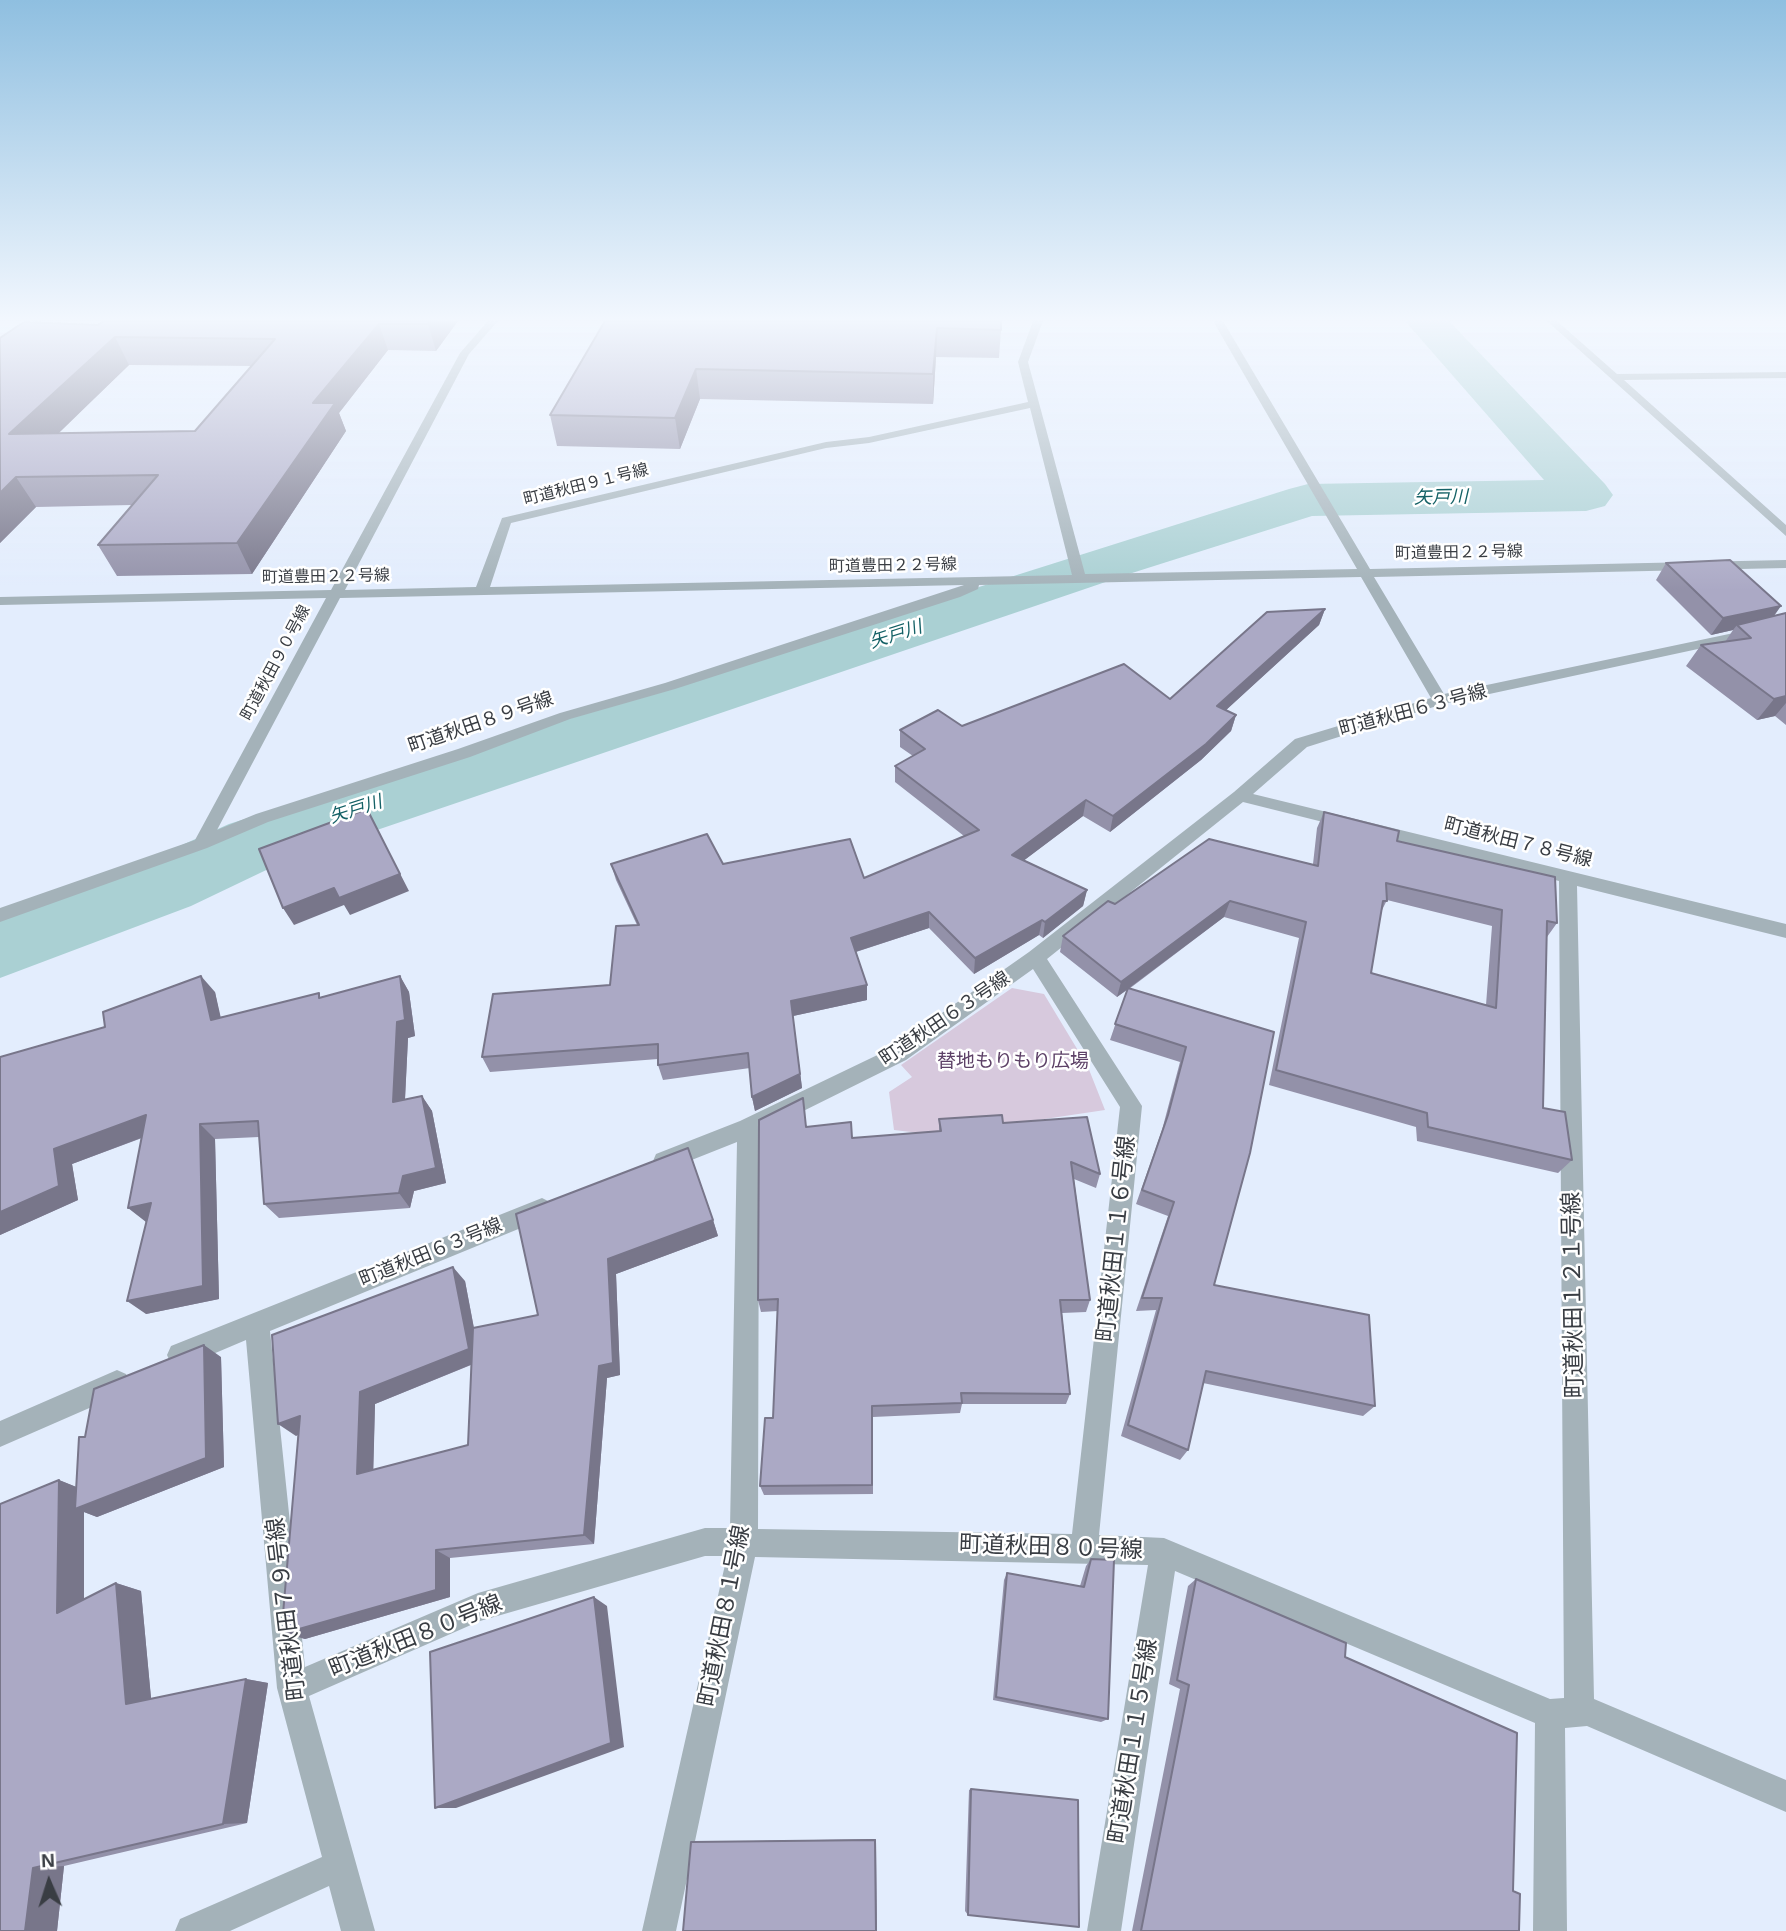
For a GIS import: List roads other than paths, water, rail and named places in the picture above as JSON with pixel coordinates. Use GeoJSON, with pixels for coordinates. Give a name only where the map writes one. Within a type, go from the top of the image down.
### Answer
{"type":"FeatureCollection","features":[{"type":"Feature","properties":{"kind":"street","name":"町道秋田９０号線"},"geometry":{"type":"LineString","coordinates":[[201,844],[332,594],[433,411]]}},
{"type":"Feature","properties":{"kind":"street","name":"町道秋田９１号線"},"geometry":{"type":"LineString","coordinates":[[481,592],[506,521],[826,445],[869,440],[1001,411]]}},
{"type":"Feature","properties":{"kind":"street"},"geometry":{"type":"LineString","coordinates":[[1036,411],[1080,580]]}},
{"type":"Feature","properties":{"kind":"street"},"geometry":{"type":"LineString","coordinates":[[1270,411],[1440,701]]}},
{"type":"Feature","properties":{"kind":"street"},"geometry":{"type":"LineString","coordinates":[[1653,411],[1786,531]]}},
{"type":"Feature","properties":{"kind":"street","name":"町道豊田２２号線"},"geometry":{"type":"LineString","coordinates":[[0,601],[1786,564]]}},
{"type":"Feature","properties":{"kind":"street","name":"町道秋田８９号線"},"geometry":{"type":"LineString","coordinates":[[0,915],[201,844],[262,818],[464,753],[565,716],[670,686],[955,594],[979,582]]}},
{"type":"Feature","properties":{"kind":"street","name":"町道秋田６３号線"},"geometry":{"type":"LineString","coordinates":[[645,1168],[748,1128],[899,1054],[1036,957],[1240,796],[1301,743],[1440,701],[1786,626]]}},
{"type":"Feature","properties":{"kind":"street","name":"町道秋田７８号線"},"geometry":{"type":"LineString","coordinates":[[1240,796],[1786,931]]}},
{"type":"Feature","properties":{"kind":"street","name":"町道秋田１２１号線"},"geometry":{"type":"LineString","coordinates":[[1550,1931],[1564,1713],[1569,877]]}},
{"type":"Feature","properties":{"kind":"street","name":"町道秋田１１６号線"},"geometry":{"type":"LineString","coordinates":[[1036,957],[1131,1106],[1084,1548]]}},
{"type":"Feature","properties":{"kind":"street","name":"町道秋田８１号線"},"geometry":{"type":"LineString","coordinates":[[659,1931],[744,1543],[748,1128]]}},
{"type":"Feature","properties":{"kind":"street","name":"町道秋田６３号線"},"geometry":{"type":"LineString","coordinates":[[159,1364],[257,1322],[567,1199]]}},
{"type":"Feature","properties":{"kind":"street","name":"町道秋田７９号線"},"geometry":{"type":"LineString","coordinates":[[257,1322],[292,1688],[358,1931]]}},
{"type":"Feature","properties":{"kind":"street"},"geometry":{"type":"LineString","coordinates":[[0,1434],[135,1375]]}},
{"type":"Feature","properties":{"kind":"street","name":"町道秋田８０号線"},"geometry":{"type":"LineString","coordinates":[[292,1688],[478,1607],[705,1542],[1084,1548],[1164,1552],[1564,1713],[1587,1711],[1786,1796]]}},
{"type":"Feature","properties":{"kind":"street","name":"町道秋田１１５号線"},"geometry":{"type":"LineString","coordinates":[[1104,1931],[1164,1552]]}},
{"type":"Feature","properties":{"kind":"street"},"geometry":{"type":"LineString","coordinates":[[192,1931],[340,1865]]}},
{"type":"Feature","properties":{"kind":"waterway","name":"矢戸川"},"geometry":{"type":"LineString","coordinates":[[0,946],[163,886],[256,843],[1112,561],[1308,500],[1586,495],[1509,411]]}},
{"type":"Feature","properties":{"kind":"park label","name":"替地もりもり広場"},"geometry":{"type":"Point","coordinates":[1013,1062]}}]}
